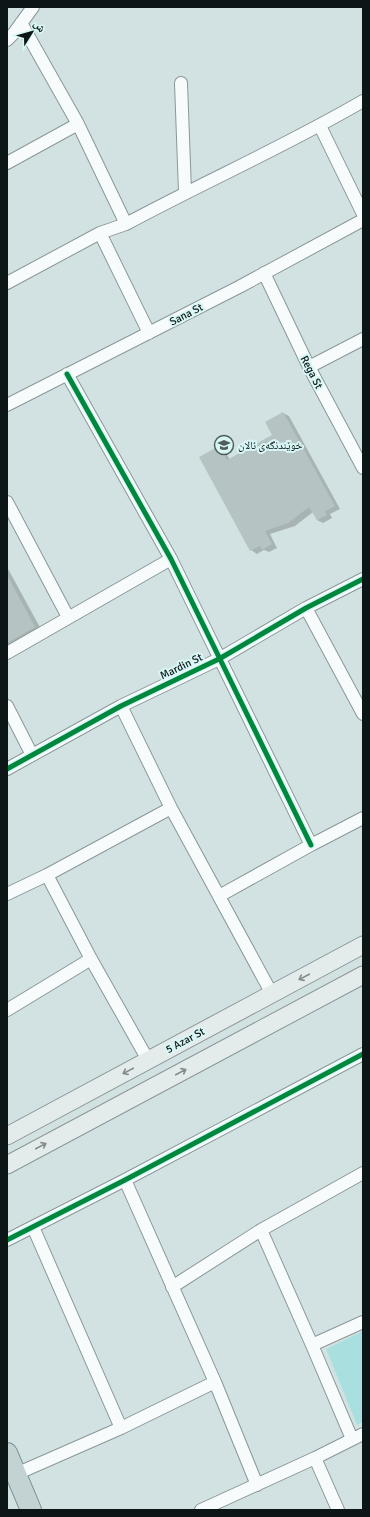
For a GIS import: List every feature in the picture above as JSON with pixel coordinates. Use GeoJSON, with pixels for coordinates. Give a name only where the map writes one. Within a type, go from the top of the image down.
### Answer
{"type":"FeatureCollection","features":[{"type":"Feature","properties":{"kind":"highway"},"geometry":{"type":"LineString","coordinates":[[7,1453],[31,1510]]}},
{"type":"Feature","properties":{"kind":"main road","name":"5 Azar St"},"geometry":{"type":"LineString","coordinates":[[7,1136],[363,945]]}},
{"type":"Feature","properties":{"kind":"main road"},"geometry":{"type":"LineString","coordinates":[[332,962],[344,985]]}},
{"type":"Feature","properties":{"kind":"main road"},"geometry":{"type":"LineString","coordinates":[[7,1165],[363,975]]}},
{"type":"Feature","properties":{"kind":"street"},"geometry":{"type":"LineString","coordinates":[[7,40],[33,7]]}},
{"type":"Feature","properties":{"kind":"street"},"geometry":{"type":"LineString","coordinates":[[21,23],[78,124],[126,224]]}},
{"type":"Feature","properties":{"kind":"street"},"geometry":{"type":"LineString","coordinates":[[181,83],[186,192]]}},
{"type":"Feature","properties":{"kind":"street"},"geometry":{"type":"LineString","coordinates":[[7,283],[100,233],[126,224],[186,192],[320,126],[363,101]]}},
{"type":"Feature","properties":{"kind":"street"},"geometry":{"type":"LineString","coordinates":[[7,163],[78,124]]}},
{"type":"Feature","properties":{"kind":"street"},"geometry":{"type":"LineString","coordinates":[[320,126],[363,214]]}},
{"type":"Feature","properties":{"kind":"street","name":"Sana St"},"geometry":{"type":"LineString","coordinates":[[7,405],[149,333],[363,220]]}},
{"type":"Feature","properties":{"kind":"street"},"geometry":{"type":"LineString","coordinates":[[100,233],[149,333]]}},
{"type":"Feature","properties":{"kind":"street","name":"Rega St"},"geometry":{"type":"LineString","coordinates":[[264,273],[309,368],[361,461]]}},
{"type":"Feature","properties":{"kind":"street"},"geometry":{"type":"LineString","coordinates":[[309,368],[363,339]]}},
{"type":"Feature","properties":{"kind":"street"},"geometry":{"type":"LineString","coordinates":[[67,374],[171,559],[311,844]]}},
{"type":"Feature","properties":{"kind":"street"},"geometry":{"type":"LineString","coordinates":[[7,502],[68,617]]}},
{"type":"Feature","properties":{"kind":"street"},"geometry":{"type":"LineString","coordinates":[[7,653],[171,559]]}},
{"type":"Feature","properties":{"kind":"street","name":"Mardin St"},"geometry":{"type":"LineString","coordinates":[[7,769],[121,706],[219,658],[306,608],[363,578]]}},
{"type":"Feature","properties":{"kind":"street"},"geometry":{"type":"LineString","coordinates":[[306,608],[363,714]]}},
{"type":"Feature","properties":{"kind":"street"},"geometry":{"type":"LineString","coordinates":[[7,706],[32,754]]}},
{"type":"Feature","properties":{"kind":"street"},"geometry":{"type":"LineString","coordinates":[[121,706],[171,808],[272,994]]}},
{"type":"Feature","properties":{"kind":"street"},"geometry":{"type":"LineString","coordinates":[[7,894],[47,875],[171,808]]}},
{"type":"Feature","properties":{"kind":"street"},"geometry":{"type":"LineString","coordinates":[[219,896],[311,844],[363,818]]}},
{"type":"Feature","properties":{"kind":"street"},"geometry":{"type":"LineString","coordinates":[[47,875],[91,960],[148,1060]]}},
{"type":"Feature","properties":{"kind":"street"},"geometry":{"type":"LineString","coordinates":[[7,1010],[91,960]]}},
{"type":"Feature","properties":{"kind":"street"},"geometry":{"type":"LineString","coordinates":[[7,1240],[125,1180],[363,1054]]}},
{"type":"Feature","properties":{"kind":"street"},"geometry":{"type":"LineString","coordinates":[[172,1287],[261,1230],[363,1172]]}},
{"type":"Feature","properties":{"kind":"street"},"geometry":{"type":"LineString","coordinates":[[125,1180],[215,1382],[257,1484]]}},
{"type":"Feature","properties":{"kind":"street"},"geometry":{"type":"LineString","coordinates":[[34,1227],[121,1428]]}},
{"type":"Feature","properties":{"kind":"street"},"geometry":{"type":"LineString","coordinates":[[201,1510],[315,1458],[357,1437],[312,1345],[261,1230]]}},
{"type":"Feature","properties":{"kind":"street"},"geometry":{"type":"LineString","coordinates":[[312,1345],[363,1322]]}},
{"type":"Feature","properties":{"kind":"street"},"geometry":{"type":"LineString","coordinates":[[16,1474],[121,1428],[215,1382]]}},
{"type":"Feature","properties":{"kind":"street"},"geometry":{"type":"LineString","coordinates":[[315,1458],[338,1510]]}},
{"type":"Feature","properties":{"kind":"shaded area"},"geometry":{"type":"Polygon","coordinates":[[[363,1331],[363,1422],[357,1425],[326,1349],[363,1331]]]}},
{"type":"Feature","properties":{"kind":"building"},"geometry":{"type":"Polygon","coordinates":[[[283,412],[335,506],[325,511],[327,515],[317,520],[309,507],[288,523],[265,531],[272,544],[262,550],[260,546],[250,551],[199,457],[219,446],[227,460],[272,435],[265,422],[283,412]]]}},
{"type":"Feature","properties":{"kind":"building"},"geometry":{"type":"Polygon","coordinates":[[[7,575],[35,627],[7,643],[7,575]]]}},
{"type":"Feature","properties":{"kind":"cycle path"},"geometry":{"type":"LineString","coordinates":[[67,374],[171,559],[311,845]]}},
{"type":"Feature","properties":{"kind":"cycle path"},"geometry":{"type":"LineString","coordinates":[[7,769],[121,706],[219,659],[306,608],[363,579]]}},
{"type":"Feature","properties":{"kind":"cycle path"},"geometry":{"type":"LineString","coordinates":[[7,1240],[125,1180],[363,1054]]}},
{"type":"Feature","properties":{"kind":"place","name":"خوێندنگەی ئالان"},"geometry":{"type":"Point","coordinates":[224,445]}}]}
